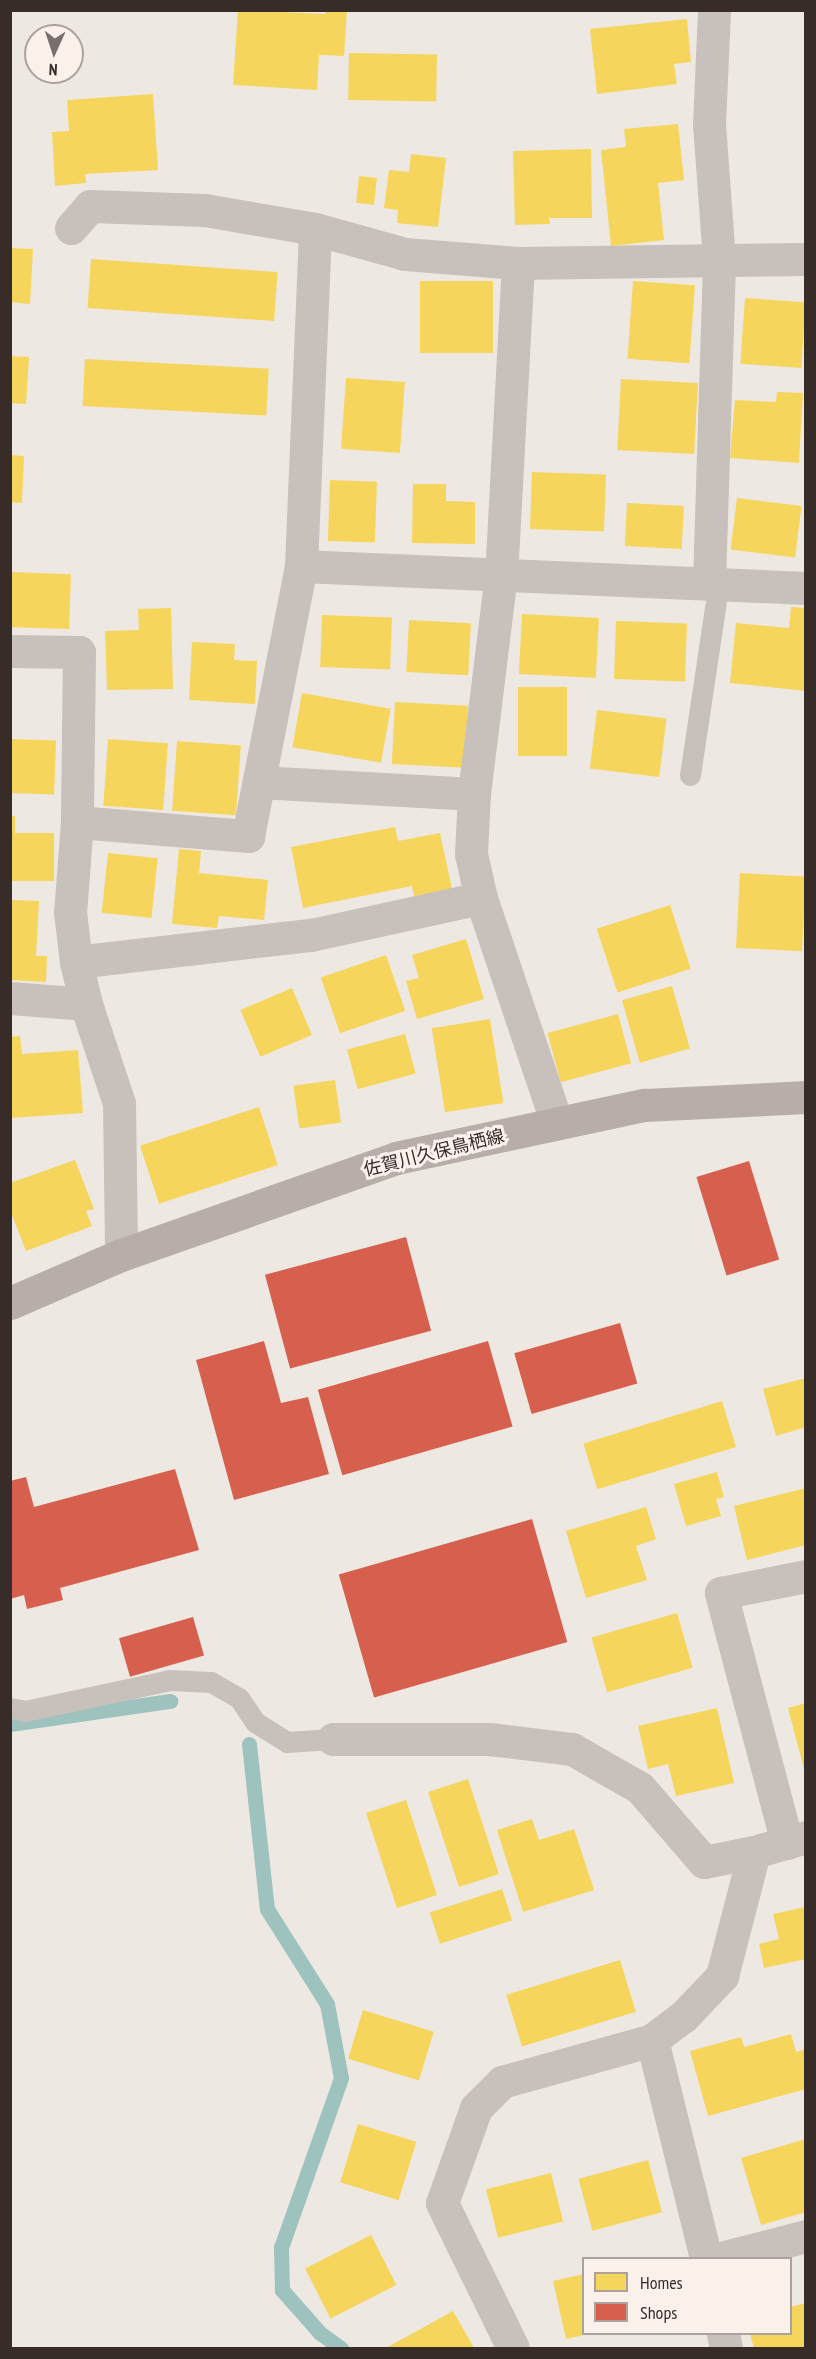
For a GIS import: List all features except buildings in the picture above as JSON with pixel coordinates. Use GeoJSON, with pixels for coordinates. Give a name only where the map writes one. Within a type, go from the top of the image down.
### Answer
{"type":"FeatureCollection","features":[{"type":"Feature","properties":{"kind":"main road","name":"佐賀川久保鳥栖線"},"geometry":{"type":"LineString","coordinates":[[10,1303],[121,1255],[396,1158],[644,1105],[806,1097]]}},
{"type":"Feature","properties":{"kind":"street"},"geometry":{"type":"LineString","coordinates":[[714,10],[709,125],[719,260],[714,582]]}},
{"type":"Feature","properties":{"kind":"street"},"geometry":{"type":"LineString","coordinates":[[71,228],[90,206],[205,210],[315,229],[405,254],[518,263],[806,259]]}},
{"type":"Feature","properties":{"kind":"street"},"geometry":{"type":"LineString","coordinates":[[77,822],[248,836],[301,566],[315,229]]}},
{"type":"Feature","properties":{"kind":"street"},"geometry":{"type":"LineString","coordinates":[[518,263],[501,574],[474,794],[471,854],[482,898],[557,1124]]}},
{"type":"Feature","properties":{"kind":"street"},"geometry":{"type":"LineString","coordinates":[[301,566],[714,582],[806,588]]}},
{"type":"Feature","properties":{"kind":"street"},"geometry":{"type":"LineString","coordinates":[[10,651],[79,652],[77,822],[70,912],[76,963],[86,1004],[119,1103],[121,1255]]}},
{"type":"Feature","properties":{"kind":"street"},"geometry":{"type":"LineString","coordinates":[[259,782],[474,794]]}},
{"type":"Feature","properties":{"kind":"street"},"geometry":{"type":"LineString","coordinates":[[76,963],[311,935],[482,898]]}},
{"type":"Feature","properties":{"kind":"street"},"geometry":{"type":"LineString","coordinates":[[10,998],[86,1004]]}},
{"type":"Feature","properties":{"kind":"street"},"geometry":{"type":"LineString","coordinates":[[333,1739],[489,1739],[572,1749],[640,1788],[704,1862],[754,1852],[796,1840],[721,1593],[806,1576]]}},
{"type":"Feature","properties":{"kind":"street"},"geometry":{"type":"LineString","coordinates":[[513,2349],[442,2203],[476,2108],[502,2082],[652,2040],[683,2017],[722,1976],[754,1852]]}},
{"type":"Feature","properties":{"kind":"street"},"geometry":{"type":"LineString","coordinates":[[652,2040],[706,2257]]}},
{"type":"Feature","properties":{"kind":"street"},"geometry":{"type":"LineString","coordinates":[[728,2257],[806,2236]]}},
{"type":"Feature","properties":{"kind":"lane"},"geometry":{"type":"LineString","coordinates":[[690,775],[714,582]]}},
{"type":"Feature","properties":{"kind":"lane"},"geometry":{"type":"LineString","coordinates":[[10,1708],[25,1711],[169,1680],[212,1682],[239,1698],[255,1722],[287,1742],[333,1739]]}},
{"type":"Feature","properties":{"kind":"waterway"},"geometry":{"type":"LineString","coordinates":[[10,1724],[170,1701]]}},
{"type":"Feature","properties":{"kind":"waterway"},"geometry":{"type":"LineString","coordinates":[[249,1744],[267,1909],[327,2004],[341,2078],[281,2247],[282,2290],[320,2333],[341,2348]]}}]}
